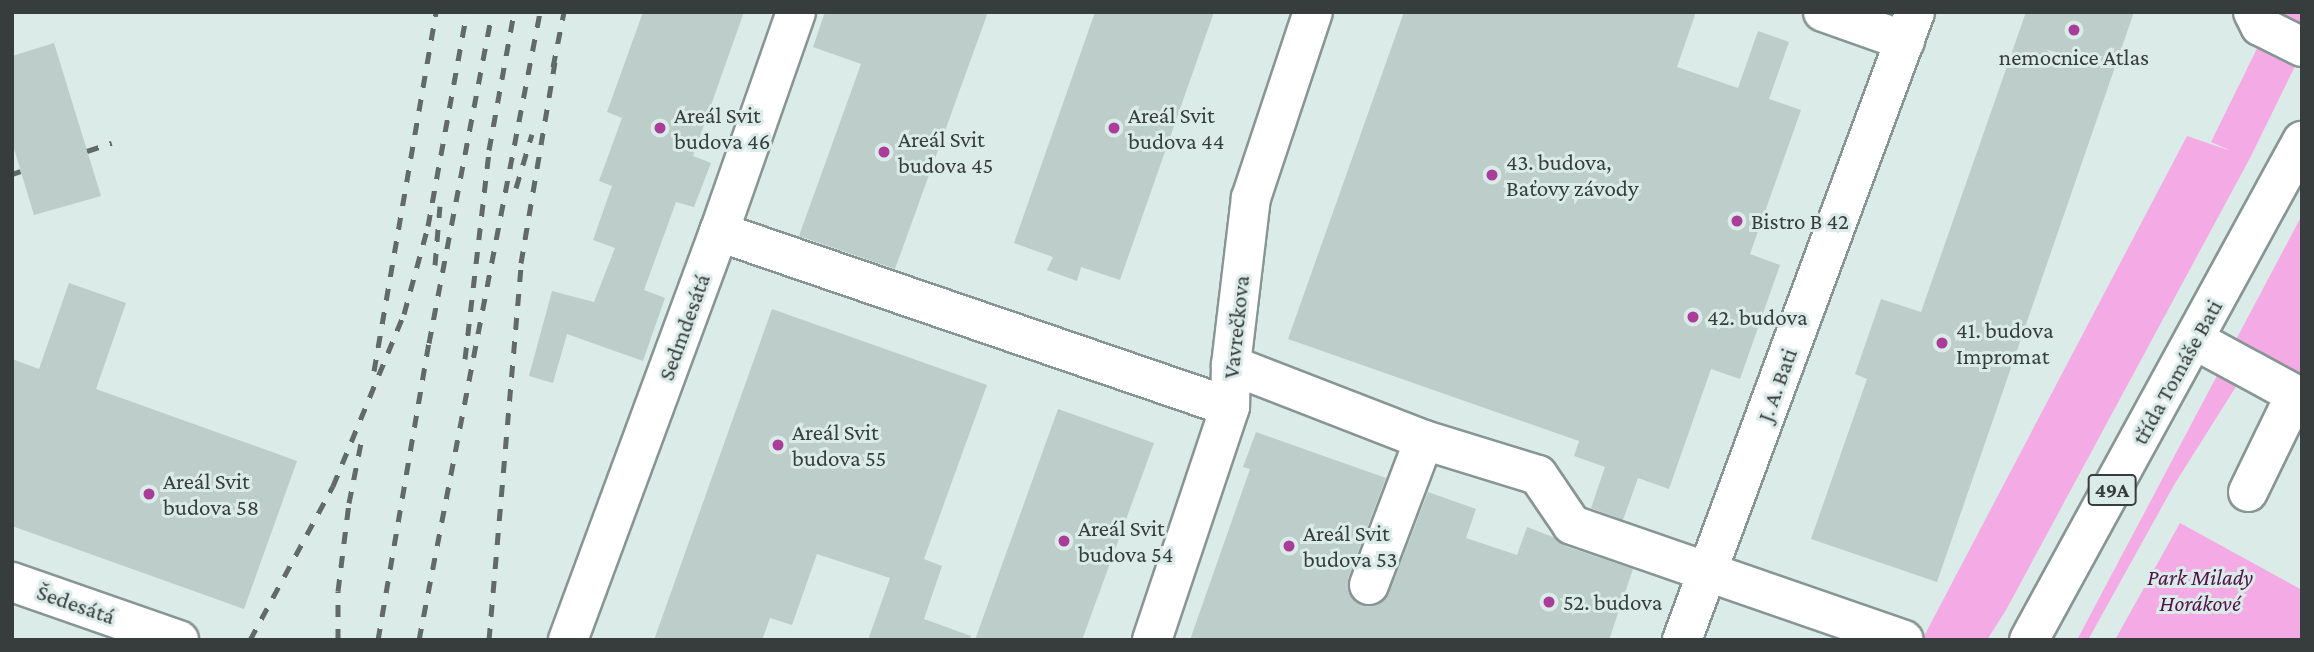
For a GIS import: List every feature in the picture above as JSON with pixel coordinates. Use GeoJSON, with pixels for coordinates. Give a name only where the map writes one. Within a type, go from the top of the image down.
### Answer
{"type":"FeatureCollection","features":[{"type":"Feature","properties":{"kind":"street","name":"Sedmdesátá"},"geometry":{"type":"LineString","coordinates":[[568,640],[719,232],[796,12]]}},
{"type":"Feature","properties":{"kind":"street","name":"Vavrečkova"},"geometry":{"type":"LineString","coordinates":[[1152,640],[1230,407],[1231,365],[1251,198],[1313,12]]}},
{"type":"Feature","properties":{"kind":"street"},"geometry":{"type":"LineString","coordinates":[[1823,12],[1910,27]]}},
{"type":"Feature","properties":{"kind":"street"},"geometry":{"type":"LineString","coordinates":[[2253,12],[2260,26],[2302,47]]}},
{"type":"Feature","properties":{"kind":"street","name":"J. A. Bati"},"geometry":{"type":"LineString","coordinates":[[1682,640],[1910,27]]}},
{"type":"Feature","properties":{"kind":"street","name":"třída Tomáše Bati"},"geometry":{"type":"LineString","coordinates":[[2029,640],[2302,141]]}},
{"type":"Feature","properties":{"kind":"street"},"geometry":{"type":"LineString","coordinates":[[719,232],[1230,407]]}},
{"type":"Feature","properties":{"kind":"street"},"geometry":{"type":"LineString","coordinates":[[2195,340],[2298,397],[2248,492]]}},
{"type":"Feature","properties":{"kind":"street"},"geometry":{"type":"LineString","coordinates":[[1231,365],[1424,439],[1538,475],[1573,525],[1709,570],[1904,640]]}},
{"type":"Feature","properties":{"kind":"street"},"geometry":{"type":"LineString","coordinates":[[1369,584],[1424,439]]}},
{"type":"Feature","properties":{"kind":"street","name":"Šedesátá"},"geometry":{"type":"LineString","coordinates":[[12,582],[179,640]]}},
{"type":"Feature","properties":{"kind":"green space"},"geometry":{"type":"Polygon","coordinates":[[[2275,12],[2302,12],[2302,52],[2250,158],[2006,610],[1987,640],[1922,640],[2187,136],[2231,151],[2211,142],[2275,12]]]}},
{"type":"Feature","properties":{"kind":"green space"},"geometry":{"type":"Polygon","coordinates":[[[2302,215],[2302,376],[2237,385],[2174,485],[2088,640],[2077,640],[2302,215]]]}},
{"type":"Feature","properties":{"kind":"green space","name":"Park Milady Horákové"},"geometry":{"type":"Polygon","coordinates":[[[2180,523],[2302,590],[2302,640],[2115,640],[2180,523]]]}},
{"type":"Feature","properties":{"kind":"building","name":"Areál Svit budova 46"},"geometry":{"type":"Polygon","coordinates":[[[643,12],[744,12],[693,156],[711,163],[694,207],[676,202],[644,290],[665,298],[643,361],[567,334],[553,383],[529,376],[552,291],[594,302],[615,248],[593,240],[612,186],[599,181],[622,118],[607,112],[643,12]]]}},
{"type":"Feature","properties":{"kind":"building","name":"Areál Svit budova 45"},"geometry":{"type":"Polygon","coordinates":[[[825,12],[988,12],[895,269],[799,236],[861,64],[813,47],[825,12]]]}},
{"type":"Feature","properties":{"kind":"building","name":"Areál Svit budova 44"},"geometry":{"type":"Polygon","coordinates":[[[1095,12],[1214,12],[1120,280],[1081,267],[1077,281],[1047,270],[1053,257],[1014,243],[1095,12]]]}},
{"type":"Feature","properties":{"kind":"building","name":"43. budova, Baťovy závody"},"geometry":{"type":"Polygon","coordinates":[[[1404,12],[1696,12],[1677,67],[1738,88],[1758,31],[1789,42],[1769,99],[1801,110],[1750,254],[1780,265],[1740,379],[1711,369],[1669,489],[1638,478],[1623,520],[1591,508],[1605,467],[1574,456],[1579,441],[1288,339],[1404,12]]]}},
{"type":"Feature","properties":{"kind":"building","name":"41. budova Impromat"},"geometry":{"type":"Polygon","coordinates":[[[2026,12],[2134,12],[1937,582],[1811,539],[1867,379],[1855,374],[1881,299],[1921,312],[2026,12]]]}},
{"type":"Feature","properties":{"kind":"building"},"geometry":{"type":"Polygon","coordinates":[[[54,43],[101,196],[34,215],[12,142],[12,56],[54,43]]]}},
{"type":"Feature","properties":{"kind":"building","name":"Areál Svit budova 58"},"geometry":{"type":"Polygon","coordinates":[[[69,283],[126,303],[96,389],[297,461],[244,609],[12,526],[12,359],[39,369],[69,283]]]}},
{"type":"Feature","properties":{"kind":"building"},"geometry":{"type":"Polygon","coordinates":[[[772,309],[987,385],[924,559],[942,566],[924,619],[971,636],[970,640],[868,640],[890,578],[817,554],[792,625],[770,618],[762,640],[654,640],[772,309]]]}},
{"type":"Feature","properties":{"kind":"building","name":"Areál Svit budova 54"},"geometry":{"type":"Polygon","coordinates":[[[1058,409],[1154,443],[1082,640],[975,640],[1058,409]]]}},
{"type":"Feature","properties":{"kind":"building"},"geometry":{"type":"Polygon","coordinates":[[[1256,432],[1386,478],[1348,578],[1348,589],[1353,599],[1361,605],[1373,606],[1383,601],[1389,593],[1428,492],[1476,509],[1466,538],[1517,555],[1527,527],[1553,537],[1565,546],[1633,569],[1609,640],[1190,640],[1250,469],[1243,467],[1256,432]]]}},
{"type":"Feature","properties":{"kind":"railway"},"geometry":{"type":"LineString","coordinates":[[374,371],[436,12]]}},
{"type":"Feature","properties":{"kind":"railway"},"geometry":{"type":"LineString","coordinates":[[250,640],[333,486],[404,314],[428,226],[467,12]]}},
{"type":"Feature","properties":{"kind":"railway"},"geometry":{"type":"LineString","coordinates":[[378,640],[429,343],[492,12]]}},
{"type":"Feature","properties":{"kind":"railway"},"geometry":{"type":"LineString","coordinates":[[465,359],[489,150],[514,12]]}},
{"type":"Feature","properties":{"kind":"railway"},"geometry":{"type":"LineString","coordinates":[[419,640],[540,12]]}},
{"type":"Feature","properties":{"kind":"railway"},"geometry":{"type":"LineString","coordinates":[[553,67],[564,12]]}},
{"type":"Feature","properties":{"kind":"railway"},"geometry":{"type":"LineString","coordinates":[[489,640],[521,263],[556,57]]}},
{"type":"Feature","properties":{"kind":"railway"},"geometry":{"type":"LineString","coordinates":[[516,188],[532,134]]}},
{"type":"Feature","properties":{"kind":"railway"},"geometry":{"type":"LineString","coordinates":[[87,151],[112,143]]}},
{"type":"Feature","properties":{"kind":"railway"},"geometry":{"type":"LineString","coordinates":[[12,174],[21,171]]}},
{"type":"Feature","properties":{"kind":"railway"},"geometry":{"type":"LineString","coordinates":[[435,265],[440,206]]}},
{"type":"Feature","properties":{"kind":"railway"},"geometry":{"type":"LineString","coordinates":[[338,640],[338,591],[349,503],[363,433]]}},
{"type":"Feature","properties":{"kind":"place","name":"nemocnice Atlas"},"geometry":{"type":"Point","coordinates":[2074,30]}},
{"type":"Feature","properties":{"kind":"place","name":"Areál Svit budova 46"},"geometry":{"type":"Point","coordinates":[660,128]}},
{"type":"Feature","properties":{"kind":"place","name":"Areál Svit budova 44"},"geometry":{"type":"Point","coordinates":[1114,128]}},
{"type":"Feature","properties":{"kind":"place","name":"Areál Svit budova 45"},"geometry":{"type":"Point","coordinates":[884,152]}},
{"type":"Feature","properties":{"kind":"place","name":"43. budova, Baťovy závody"},"geometry":{"type":"Point","coordinates":[1492,175]}},
{"type":"Feature","properties":{"kind":"place","name":"Bistro B 42"},"geometry":{"type":"Point","coordinates":[1737,221]}},
{"type":"Feature","properties":{"kind":"place","name":"42. budova"},"geometry":{"type":"Point","coordinates":[1693,317]}},
{"type":"Feature","properties":{"kind":"place","name":"41. budova Impromat"},"geometry":{"type":"Point","coordinates":[1942,343]}},
{"type":"Feature","properties":{"kind":"place","name":"Areál Svit budova 55"},"geometry":{"type":"Point","coordinates":[778,445]}},
{"type":"Feature","properties":{"kind":"place","name":"Areál Svit budova 58"},"geometry":{"type":"Point","coordinates":[149,494]}},
{"type":"Feature","properties":{"kind":"place","name":"Areál Svit budova 54"},"geometry":{"type":"Point","coordinates":[1064,541]}},
{"type":"Feature","properties":{"kind":"place","name":"Areál Svit budova 53"},"geometry":{"type":"Point","coordinates":[1289,546]}},
{"type":"Feature","properties":{"kind":"place","name":"52. budova"},"geometry":{"type":"Point","coordinates":[1549,602]}}]}
